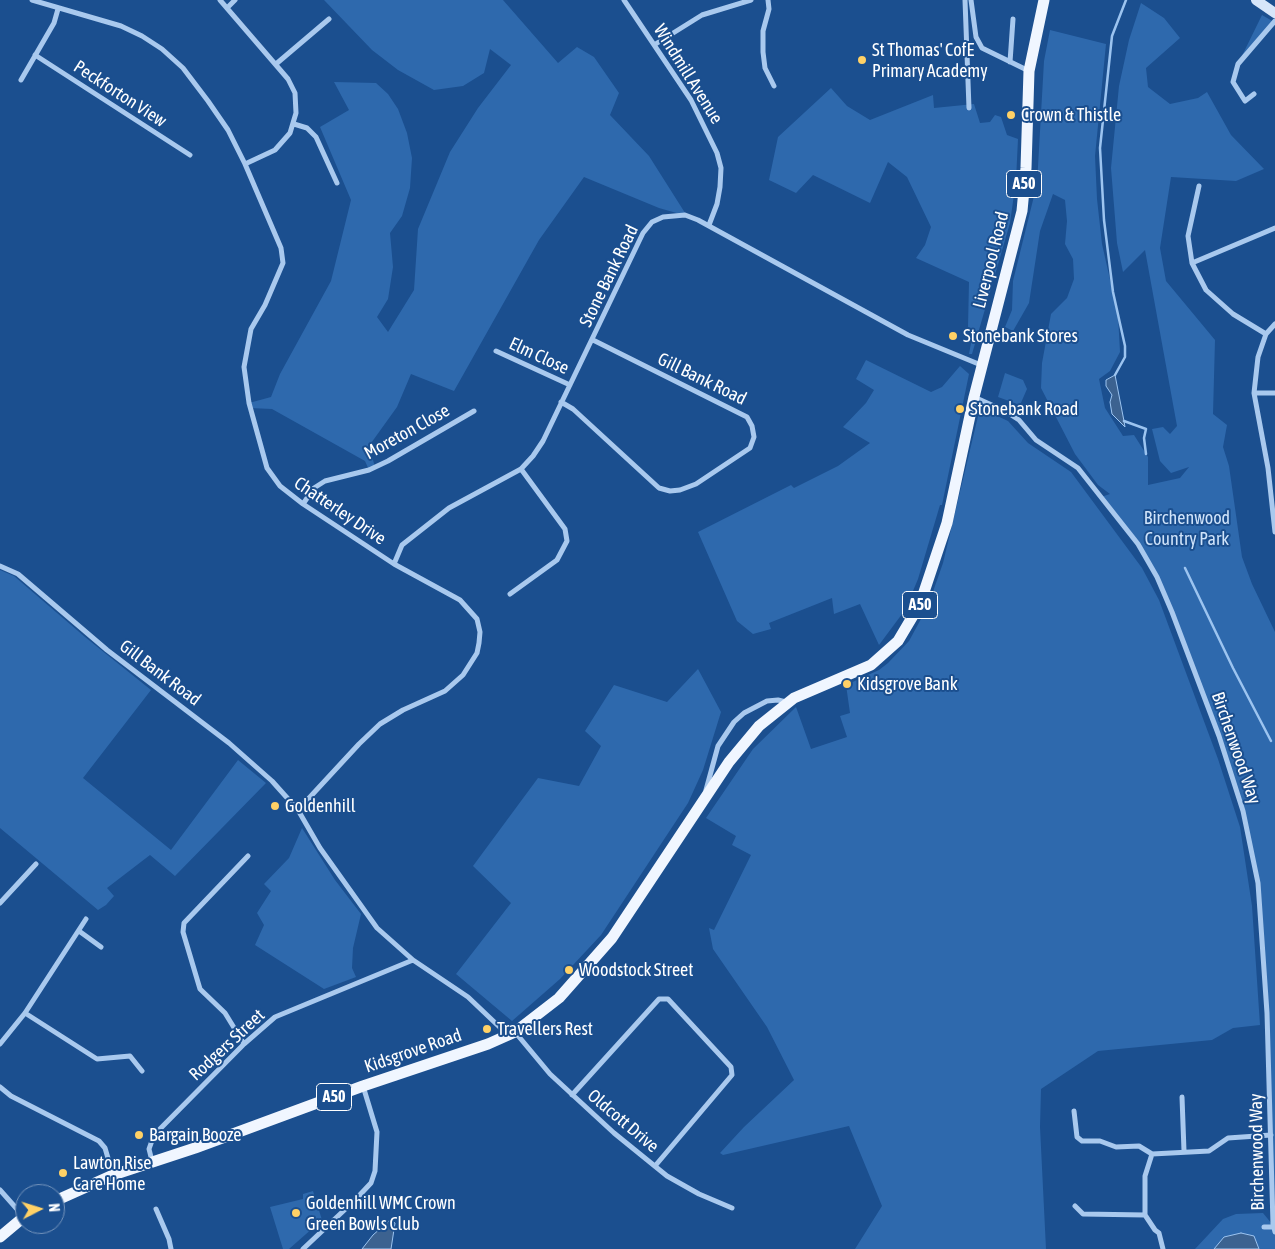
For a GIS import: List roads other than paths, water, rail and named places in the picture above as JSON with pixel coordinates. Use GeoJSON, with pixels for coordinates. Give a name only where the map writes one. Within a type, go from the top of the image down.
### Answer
{"type":"FeatureCollection","features":[{"type":"Feature","properties":{"kind":"main road","name":"Liverpool Road"},"geometry":{"type":"LineString","coordinates":[[786,702],[805,692],[854,674],[871,666],[882,657],[908,628],[920,604],[935,564],[947,523],[974,397],[1022,211],[1026,168],[1029,71],[1044,0]]}},
{"type":"Feature","properties":{"kind":"main road","name":"A50"},"geometry":{"type":"LineString","coordinates":[[512,1034],[559,998],[612,938],[741,745],[786,702]]}},
{"type":"Feature","properties":{"kind":"main road","name":"Kidsgrove Road"},"geometry":{"type":"LineString","coordinates":[[152,1162],[512,1034]]}},
{"type":"Feature","properties":{"kind":"main road","name":"A50"},"geometry":{"type":"LineString","coordinates":[[65,1197],[114,1175],[152,1162]]}},
{"type":"Feature","properties":{"kind":"main road"},"geometry":{"type":"LineString","coordinates":[[0,1237],[15,1225]]}},
{"type":"Feature","properties":{"kind":"street","name":"Chatterley Drive"},"geometry":{"type":"LineString","coordinates":[[32,0],[121,26],[162,49],[183,68],[208,101],[228,130],[246,164],[282,248],[282,263],[265,305],[251,329],[246,353],[244,381],[267,468],[280,486],[303,504],[394,564],[467,606],[477,619],[480,632],[477,653],[463,675],[445,691],[403,710],[380,724],[298,810]]}},
{"type":"Feature","properties":{"kind":"street"},"geometry":{"type":"LineString","coordinates":[[220,0],[276,64],[288,79],[295,93],[296,113],[290,133],[275,150],[246,164]]}},
{"type":"Feature","properties":{"kind":"street"},"geometry":{"type":"LineString","coordinates":[[228,7],[235,0]]}},
{"type":"Feature","properties":{"kind":"street","name":"Windmill Avenue"},"geometry":{"type":"LineString","coordinates":[[624,0],[691,100],[711,138],[721,168],[717,204],[709,225]]}},
{"type":"Feature","properties":{"kind":"street"},"geometry":{"type":"LineString","coordinates":[[654,45],[702,15],[751,0]]}},
{"type":"Feature","properties":{"kind":"street"},"geometry":{"type":"LineString","coordinates":[[768,0],[769,9],[763,31],[763,52],[766,68],[774,86]]}},
{"type":"Feature","properties":{"kind":"street"},"geometry":{"type":"LineString","coordinates":[[965,0],[969,108]]}},
{"type":"Feature","properties":{"kind":"street"},"geometry":{"type":"LineString","coordinates":[[971,0],[976,37],[982,48],[1029,71]]}},
{"type":"Feature","properties":{"kind":"street"},"geometry":{"type":"LineString","coordinates":[[1256,0],[1275,13]]}},
{"type":"Feature","properties":{"kind":"street"},"geometry":{"type":"LineString","coordinates":[[20,80],[54,23],[58,9]]}},
{"type":"Feature","properties":{"kind":"street"},"geometry":{"type":"LineString","coordinates":[[276,64],[330,19]]}},
{"type":"Feature","properties":{"kind":"street"},"geometry":{"type":"LineString","coordinates":[[1010,62],[1013,19]]}},
{"type":"Feature","properties":{"kind":"street"},"geometry":{"type":"LineString","coordinates":[[1254,94],[1245,101],[1233,82],[1238,64],[1275,20]]}},
{"type":"Feature","properties":{"kind":"street","name":"Peckforton View"},"geometry":{"type":"LineString","coordinates":[[35,56],[190,155]]}},
{"type":"Feature","properties":{"kind":"street"},"geometry":{"type":"LineString","coordinates":[[294,124],[307,128],[316,137],[337,183]]}},
{"type":"Feature","properties":{"kind":"street"},"geometry":{"type":"LineString","coordinates":[[1199,186],[1188,236],[1192,263],[1206,290],[1233,314],[1266,334]]}},
{"type":"Feature","properties":{"kind":"street","name":"Stone Bank Road"},"geometry":{"type":"LineString","coordinates":[[394,564],[402,545],[449,508],[521,469],[543,441],[643,233],[652,222],[675,215],[684,215],[709,225],[908,335],[982,365]]}},
{"type":"Feature","properties":{"kind":"street"},"geometry":{"type":"LineString","coordinates":[[1192,263],[1275,228]]}},
{"type":"Feature","properties":{"kind":"street"},"geometry":{"type":"LineString","coordinates":[[1274,531],[1268,468],[1254,393],[1258,357],[1266,334],[1275,324]]}},
{"type":"Feature","properties":{"kind":"street","name":"Gill Bank Road"},"geometry":{"type":"LineString","coordinates":[[562,402],[573,409],[659,488],[670,491],[680,490],[696,484],[750,448],[754,437],[752,426],[747,417],[593,340]]}},
{"type":"Feature","properties":{"kind":"street","name":"Elm Close"},"geometry":{"type":"LineString","coordinates":[[496,351],[570,385]]}},
{"type":"Feature","properties":{"kind":"street"},"geometry":{"type":"LineString","coordinates":[[1254,393],[1275,393]]}},
{"type":"Feature","properties":{"kind":"street","name":"Birchenwood Way"},"geometry":{"type":"LineString","coordinates":[[974,397],[1005,411],[1019,420],[1036,440],[1078,468],[1138,544],[1157,577],[1172,612],[1237,789],[1252,849],[1258,884],[1267,1009],[1274,1229],[1264,1227]]}},
{"type":"Feature","properties":{"kind":"street","name":"Moreton Close"},"geometry":{"type":"LineString","coordinates":[[303,504],[314,488],[326,481],[369,470],[474,411]]}},
{"type":"Feature","properties":{"kind":"street"},"geometry":{"type":"LineString","coordinates":[[1268,468],[1275,468]]}},
{"type":"Feature","properties":{"kind":"street"},"geometry":{"type":"LineString","coordinates":[[510,594],[558,560],[567,541],[565,529],[521,469]]}},
{"type":"Feature","properties":{"kind":"street","name":"Gill Bank Road"},"geometry":{"type":"LineString","coordinates":[[0,566],[18,574],[106,650],[229,743],[272,781],[298,810]]}},
{"type":"Feature","properties":{"kind":"street"},"geometry":{"type":"LineString","coordinates":[[704,800],[718,746],[726,732],[744,713],[758,705],[774,700],[786,702]]}},
{"type":"Feature","properties":{"kind":"street"},"geometry":{"type":"LineString","coordinates":[[298,810],[320,848],[377,928],[413,960],[468,997],[512,1034]]}},
{"type":"Feature","properties":{"kind":"street"},"geometry":{"type":"LineString","coordinates":[[244,1044],[225,1013],[200,989],[183,932],[184,923],[248,856]]}},
{"type":"Feature","properties":{"kind":"street"},"geometry":{"type":"LineString","coordinates":[[0,903],[36,864]]}},
{"type":"Feature","properties":{"kind":"street"},"geometry":{"type":"LineString","coordinates":[[0,891],[6,896]]}},
{"type":"Feature","properties":{"kind":"street"},"geometry":{"type":"LineString","coordinates":[[0,1044],[25,1013],[86,919]]}},
{"type":"Feature","properties":{"kind":"street"},"geometry":{"type":"LineString","coordinates":[[79,931],[101,948]]}},
{"type":"Feature","properties":{"kind":"street","name":"Rodgers Street"},"geometry":{"type":"LineString","coordinates":[[152,1162],[149,1149],[154,1135],[244,1044],[274,1017],[413,960]]}},
{"type":"Feature","properties":{"kind":"street"},"geometry":{"type":"LineString","coordinates":[[572,1095],[659,999],[668,999],[731,1067],[732,1075],[655,1166]]}},
{"type":"Feature","properties":{"kind":"street"},"geometry":{"type":"LineString","coordinates":[[25,1013],[97,1059],[132,1054],[142,1071]]}},
{"type":"Feature","properties":{"kind":"street","name":"Oldcott Drive"},"geometry":{"type":"LineString","coordinates":[[512,1034],[572,1095],[655,1166],[699,1194],[732,1208]]}},
{"type":"Feature","properties":{"kind":"street"},"geometry":{"type":"LineString","coordinates":[[303,1249],[355,1200],[370,1183],[376,1171],[377,1132],[363,1086]]}},
{"type":"Feature","properties":{"kind":"street"},"geometry":{"type":"LineString","coordinates":[[0,1087],[11,1096],[99,1141],[105,1148],[114,1175]]}},
{"type":"Feature","properties":{"kind":"street"},"geometry":{"type":"LineString","coordinates":[[1182,1097],[1184,1151]]}},
{"type":"Feature","properties":{"kind":"street"},"geometry":{"type":"LineString","coordinates":[[1074,1111],[1077,1137],[1082,1141],[1100,1141],[1116,1147],[1139,1146],[1152,1154],[1209,1151],[1228,1138],[1271,1135]]}},
{"type":"Feature","properties":{"kind":"street"},"geometry":{"type":"LineString","coordinates":[[1152,1154],[1146,1176],[1145,1215],[1154,1230],[1159,1233],[1163,1249]]}},
{"type":"Feature","properties":{"kind":"street"},"geometry":{"type":"LineString","coordinates":[[0,1190],[15,1206]]}},
{"type":"Feature","properties":{"kind":"street"},"geometry":{"type":"LineString","coordinates":[[1075,1206],[1083,1214],[1145,1215]]}},
{"type":"Feature","properties":{"kind":"street"},"geometry":{"type":"LineString","coordinates":[[156,1210],[169,1239],[171,1249]]}},
{"type":"Feature","properties":{"kind":"waterway"},"geometry":{"type":"LineString","coordinates":[[1115,375],[1125,357],[1125,346],[1113,292],[1104,220],[1100,148],[1112,36],[1126,0]]}},
{"type":"Feature","properties":{"kind":"waterway"},"geometry":{"type":"LineString","coordinates":[[1124,421],[1146,429],[1144,438],[1146,454]]}},
{"type":"Feature","properties":{"kind":"waterway"},"geometry":{"type":"LineString","coordinates":[[1185,568],[1233,668],[1271,741]]}},
{"type":"Feature","properties":{"kind":"place","name":"St Thomas' CofE Primary Academy"},"geometry":{"type":"Point","coordinates":[862,60]}},
{"type":"Feature","properties":{"kind":"place","name":"Crown & Thistle"},"geometry":{"type":"Point","coordinates":[1011,115]}},
{"type":"Feature","properties":{"kind":"place","name":"Stonebank Stores"},"geometry":{"type":"Point","coordinates":[953,336]}},
{"type":"Feature","properties":{"kind":"place","name":"Stonebank Road"},"geometry":{"type":"Point","coordinates":[960,409]}},
{"type":"Feature","properties":{"kind":"place","name":"Kidsgrove Bank"},"geometry":{"type":"Point","coordinates":[847,684]}},
{"type":"Feature","properties":{"kind":"place","name":"Goldenhill"},"geometry":{"type":"Point","coordinates":[275,806]}},
{"type":"Feature","properties":{"kind":"place","name":"Woodstock Street"},"geometry":{"type":"Point","coordinates":[569,970]}},
{"type":"Feature","properties":{"kind":"place","name":"Travellers Rest"},"geometry":{"type":"Point","coordinates":[487,1029]}},
{"type":"Feature","properties":{"kind":"place","name":"Bargain Booze"},"geometry":{"type":"Point","coordinates":[139,1135]}},
{"type":"Feature","properties":{"kind":"place","name":"Lawton Rise Care Home"},"geometry":{"type":"Point","coordinates":[63,1173]}},
{"type":"Feature","properties":{"kind":"place","name":"Goldenhill WMC Crown Green Bowls Club"},"geometry":{"type":"Point","coordinates":[296,1213]}},
{"type":"Feature","properties":{"kind":"park label","name":"Birchenwood Country Park"},"geometry":{"type":"Point","coordinates":[1187,528]}}]}
